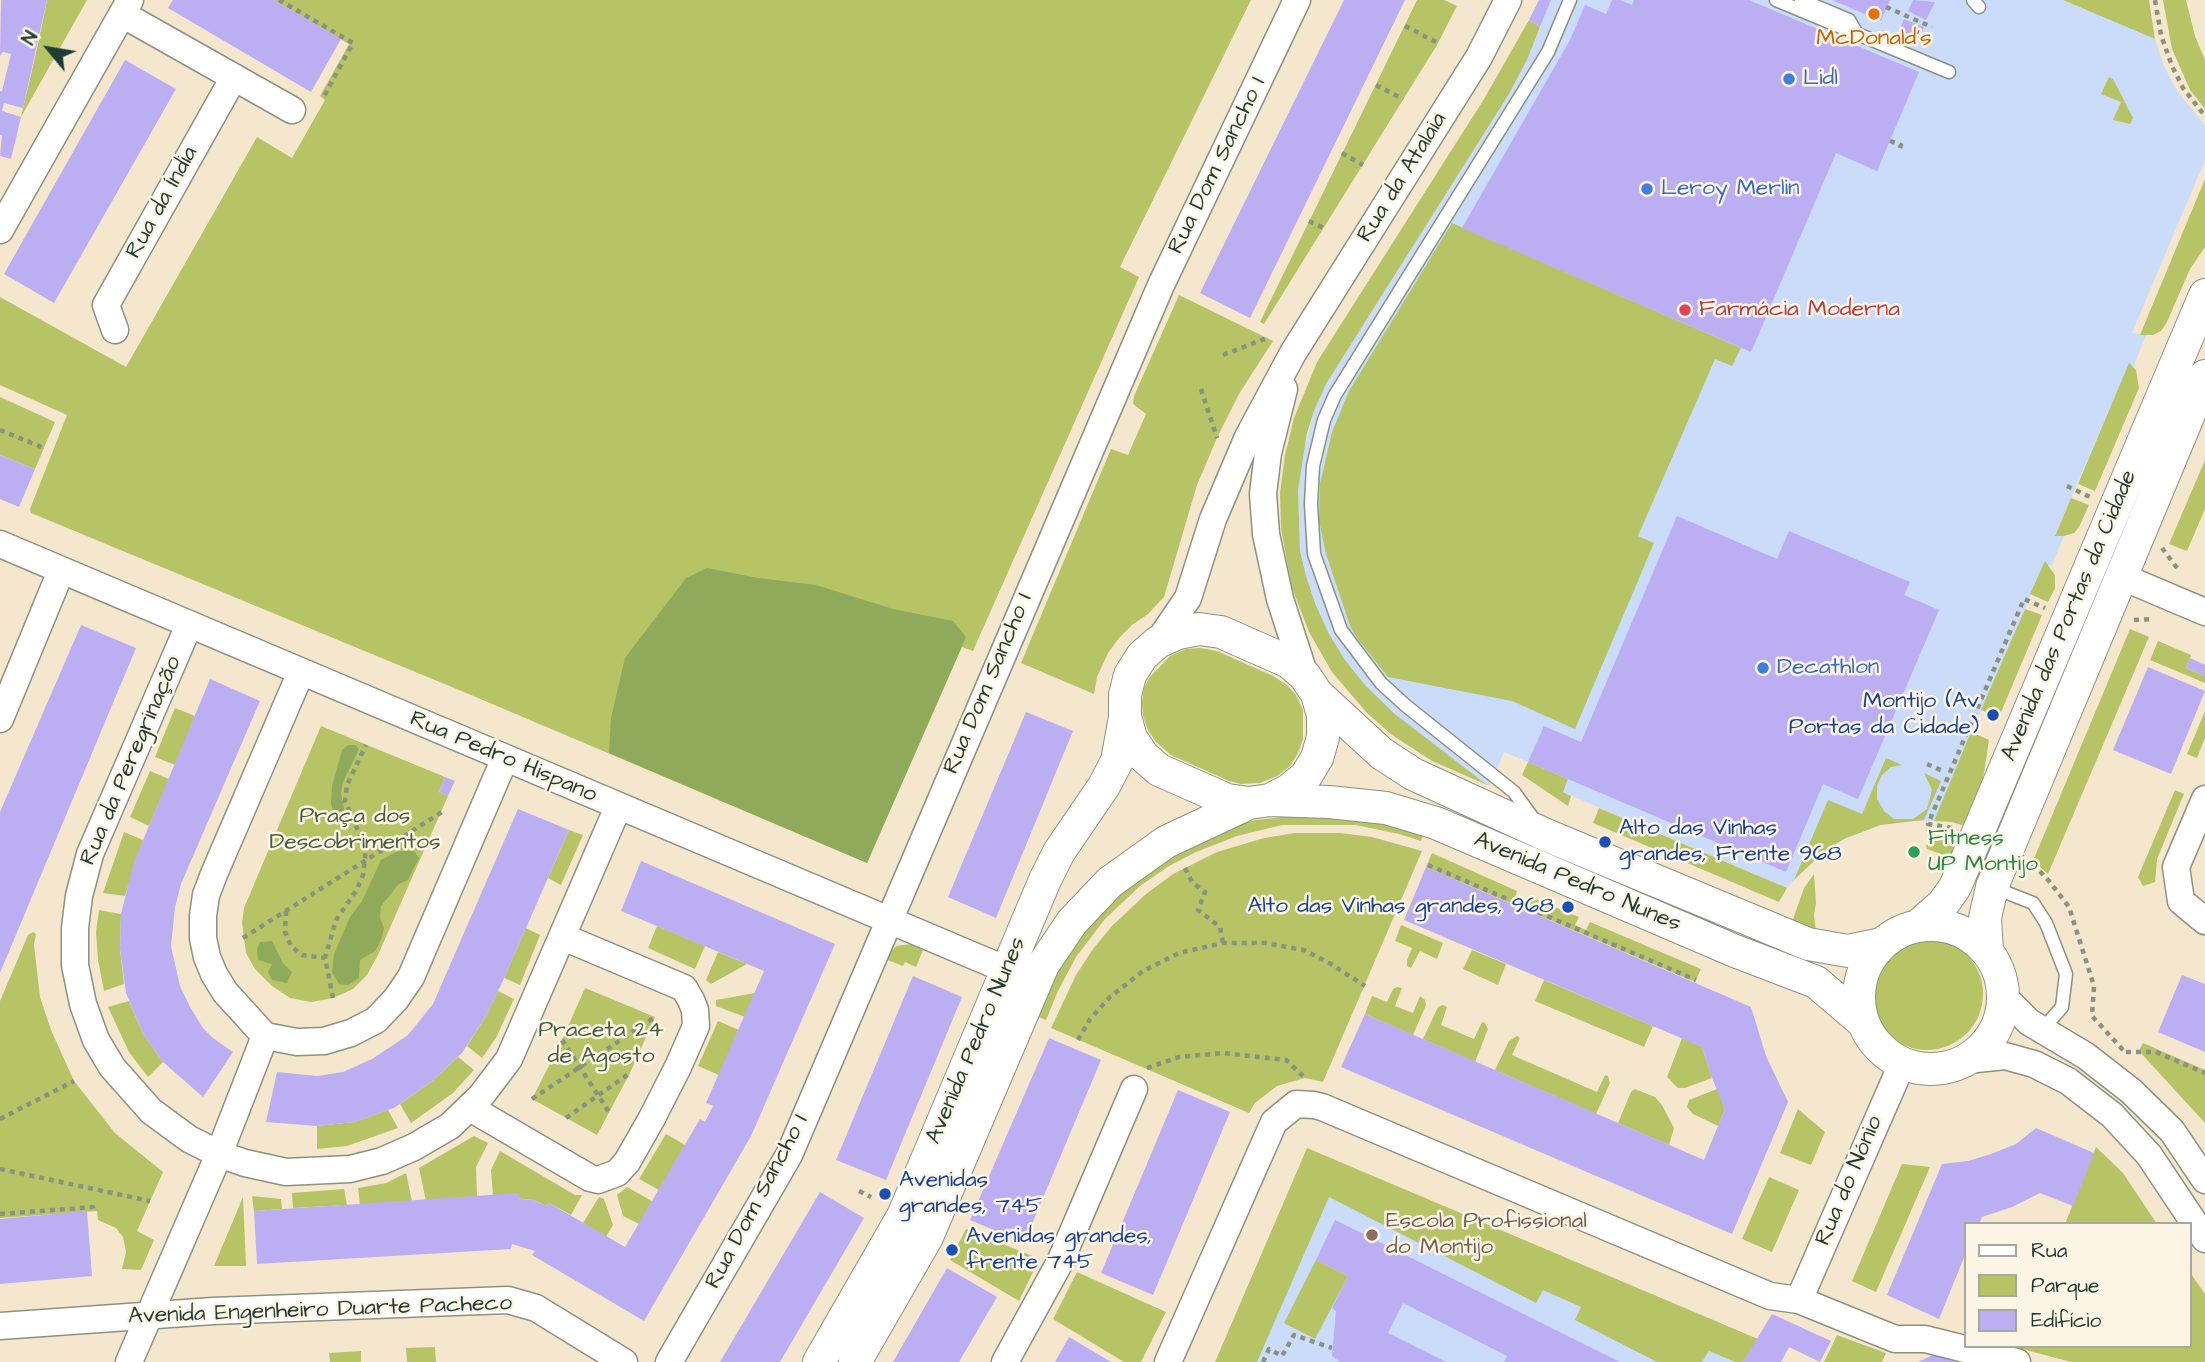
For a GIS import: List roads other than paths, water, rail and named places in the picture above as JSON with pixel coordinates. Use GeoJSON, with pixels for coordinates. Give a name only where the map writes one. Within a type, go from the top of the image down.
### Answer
{"type":"FeatureCollection","features":[{"type":"Feature","properties":{"kind":"street","name":"Rua Dom Sancho I"},"geometry":{"type":"LineString","coordinates":[[669,1362],[789,1155],[1161,285],[1297,0]]}},
{"type":"Feature","properties":{"kind":"street","name":"Rua da Atalaia"},"geometry":{"type":"LineString","coordinates":[[1158,642],[1188,598],[1213,520],[1248,437],[1293,353],[1479,57],[1508,0]]}},
{"type":"Feature","properties":{"kind":"street"},"geometry":{"type":"LineString","coordinates":[[2,223],[126,7],[234,77],[292,110]]}},
{"type":"Feature","properties":{"kind":"street","name":"Rua da Índia"},"geometry":{"type":"LineString","coordinates":[[115,330],[106,305],[234,77]]}},
{"type":"Feature","properties":{"kind":"street","name":"Avenida das Portas da Cidade"},"geometry":{"type":"LineString","coordinates":[[1918,926],[1943,904],[1955,887],[2205,295]]}},
{"type":"Feature","properties":{"kind":"street","name":"Rua da Atalaia"},"geometry":{"type":"LineString","coordinates":[[1293,353],[1268,453],[1263,494],[1266,534],[1280,599],[1311,685]]}},
{"type":"Feature","properties":{"kind":"street","name":"Avenida das Portas da Cidade"},"geometry":{"type":"LineString","coordinates":[[1987,951],[1985,918],[1992,887],[2205,376]]}},
{"type":"Feature","properties":{"kind":"street","name":"Rua Pedro Hispano"},"geometry":{"type":"LineString","coordinates":[[0,544],[1007,970]]}},
{"type":"Feature","properties":{"kind":"street"},"geometry":{"type":"LineString","coordinates":[[0,719],[61,571]]}},
{"type":"Feature","properties":{"kind":"street"},"geometry":{"type":"LineString","coordinates":[[2120,576],[2205,612]]}},
{"type":"Feature","properties":{"kind":"street","name":"Rua da Peregrinação"},"geometry":{"type":"LineString","coordinates":[[189,625],[90,854],[79,896],[75,928],[75,965],[83,1004],[96,1040],[112,1068],[151,1111],[189,1139],[219,1154],[286,1172],[350,1169],[382,1161],[414,1147],[450,1126],[470,1108],[509,1059],[618,807]]}},
{"type":"Feature","properties":{"kind":"street"},"geometry":{"type":"LineString","coordinates":[[1199,629],[1221,632],[1289,662],[1311,685],[1323,715],[1323,737],[1317,758],[1306,776],[1289,790],[1259,801],[1227,800],[1159,770],[1143,756],[1131,738],[1125,717],[1125,695],[1130,675],[1142,656],[1158,642],[1178,633],[1199,629]]}},
{"type":"Feature","properties":{"kind":"street"},"geometry":{"type":"LineString","coordinates":[[301,672],[214,874],[206,895],[203,916],[203,938],[214,974],[225,992],[265,1037],[297,1042],[324,1041],[351,1033],[376,1020],[396,999],[411,977],[505,758]]}},
{"type":"Feature","properties":{"kind":"street","name":"Avenida Pedro Nunes"},"geometry":{"type":"LineString","coordinates":[[1311,685],[1381,753],[1413,774],[1546,835],[1808,944],[1848,950],[1882,944]]}},
{"type":"Feature","properties":{"kind":"street","name":"Avenida Pedro Nunes"},"geometry":{"type":"LineString","coordinates":[[819,1362],[903,1216],[1045,880],[1059,852],[1104,786],[1117,761],[1125,717]]}},
{"type":"Feature","properties":{"kind":"street"},"geometry":{"type":"LineString","coordinates":[[2205,799],[2176,867],[2180,901],[2205,921]]}},
{"type":"Feature","properties":{"kind":"street","name":"Avenida Pedro Nunes"},"geometry":{"type":"LineString","coordinates":[[855,1362],[927,1237],[1043,965],[1072,922],[1110,882],[1166,842],[1259,801],[1329,802],[1386,808],[1436,822],[1735,951],[1816,982],[1863,1022]]}},
{"type":"Feature","properties":{"kind":"street"},"geometry":{"type":"LineString","coordinates":[[1967,1060],[1982,1049],[1994,1033],[2001,1016],[2004,997],[1999,973],[1987,951],[1973,938],[1956,929],[1937,925],[1918,926],[1899,932],[1882,944],[1869,960],[1861,980],[1859,1001],[1863,1022],[1872,1039],[1886,1054],[1902,1064],[1924,1069],[1946,1068],[1967,1060],[2005,1056],[2034,1065],[2068,1081],[2112,1115],[2149,1155],[2205,1239]]}},
{"type":"Feature","properties":{"kind":"street"},"geometry":{"type":"LineString","coordinates":[[470,1108],[590,1178],[598,1180],[617,1173],[627,1162],[652,1118],[696,1026],[691,1000],[684,988],[563,937]]}},
{"type":"Feature","properties":{"kind":"street"},"geometry":{"type":"LineString","coordinates":[[2004,997],[2029,1023],[2086,1056],[2131,1091],[2172,1131],[2205,1180]]}},
{"type":"Feature","properties":{"kind":"street"},"geometry":{"type":"LineString","coordinates":[[129,1362],[219,1154],[265,1037]]}},
{"type":"Feature","properties":{"kind":"street","name":"Rua do Nónio"},"geometry":{"type":"LineString","coordinates":[[1799,1300],[1902,1064]]}},
{"type":"Feature","properties":{"kind":"street"},"geometry":{"type":"LineString","coordinates":[[1005,1362],[1060,1262],[1140,1079]]}},
{"type":"Feature","properties":{"kind":"street"},"geometry":{"type":"LineString","coordinates":[[1168,1362],[1273,1122],[1296,1104],[1322,1107],[1770,1296],[1799,1300],[1898,1351],[1925,1339],[2017,1362]]}},
{"type":"Feature","properties":{"kind":"street","name":"Avenida Engenheiro Duarte Pacheco"},"geometry":{"type":"LineString","coordinates":[[0,1326],[148,1316],[508,1300],[536,1308],[624,1362]]}},
{"type":"Feature","properties":{"kind":"lane"},"geometry":{"type":"LineString","coordinates":[[1546,835],[1514,792],[1381,683],[1341,630],[1314,554],[1311,504],[1313,466],[1324,420],[1335,395],[1548,52],[1570,0]]}},
{"type":"Feature","properties":{"kind":"lane"},"geometry":{"type":"LineString","coordinates":[[1776,0],[1949,72]]}},
{"type":"Feature","properties":{"kind":"lane"},"geometry":{"type":"LineString","coordinates":[[1801,0],[1849,20],[1857,34]]}},
{"type":"Feature","properties":{"kind":"lane"},"geometry":{"type":"LineString","coordinates":[[1992,887],[2033,903],[2046,923],[2066,974],[2063,1007],[2042,1030]]}},
{"type":"Feature","properties":{"kind":"place","name":"McDonald's"},"geometry":{"type":"Point","coordinates":[1874,14]}},
{"type":"Feature","properties":{"kind":"place","name":"Lidl"},"geometry":{"type":"Point","coordinates":[1789,79]}},
{"type":"Feature","properties":{"kind":"place","name":"Leroy Merlin"},"geometry":{"type":"Point","coordinates":[1647,189]}},
{"type":"Feature","properties":{"kind":"place","name":"Farmácia Moderna"},"geometry":{"type":"Point","coordinates":[1685,310]}},
{"type":"Feature","properties":{"kind":"place","name":"Decathlon"},"geometry":{"type":"Point","coordinates":[1763,668]}},
{"type":"Feature","properties":{"kind":"place","name":"Montijo (Av Portas da Cidade)"},"geometry":{"type":"Point","coordinates":[1993,715]}},
{"type":"Feature","properties":{"kind":"place","name":"Alto das Vinhas grandes, Frente 968"},"geometry":{"type":"Point","coordinates":[1605,842]}},
{"type":"Feature","properties":{"kind":"place","name":"Fitness UP Montijo"},"geometry":{"type":"Point","coordinates":[1914,852]}},
{"type":"Feature","properties":{"kind":"place","name":"Alto das Vinhas grandes, 968"},"geometry":{"type":"Point","coordinates":[1568,907]}},
{"type":"Feature","properties":{"kind":"place","name":"Avenidas grandes, 745"},"geometry":{"type":"Point","coordinates":[885,1194]}},
{"type":"Feature","properties":{"kind":"place","name":"Escola Profissional do Montijo"},"geometry":{"type":"Point","coordinates":[1372,1235]}},
{"type":"Feature","properties":{"kind":"place","name":"Avenidas grandes, frente 745"},"geometry":{"type":"Point","coordinates":[952,1250]}},
{"type":"Feature","properties":{"kind":"park label","name":"Praça dos Descobrimentos"},"geometry":{"type":"Point","coordinates":[355,830]}},
{"type":"Feature","properties":{"kind":"park label","name":"Praceta 24 de Agosto"},"geometry":{"type":"Point","coordinates":[601,1044]}}]}
